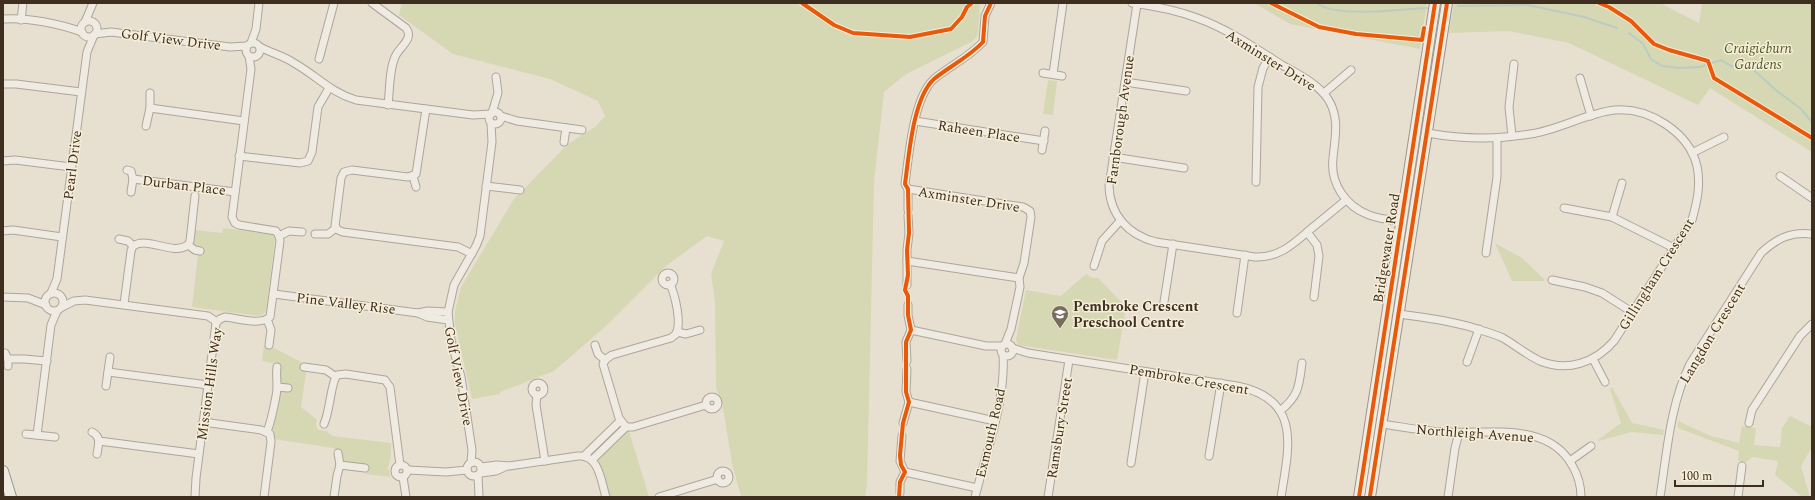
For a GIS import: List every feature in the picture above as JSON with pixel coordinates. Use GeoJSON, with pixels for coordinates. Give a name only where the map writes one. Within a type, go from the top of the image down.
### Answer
{"type":"FeatureCollection","features":[{"type":"Feature","properties":{"kind":"street"},"geometry":{"type":"LineString","coordinates":[[21,20],[23,3]]}},
{"type":"Feature","properties":{"kind":"street"},"geometry":{"type":"LineString","coordinates":[[3,19],[65,26],[88,37],[95,35],[97,29],[93,3]]}},
{"type":"Feature","properties":{"kind":"street"},"geometry":{"type":"LineString","coordinates":[[82,33],[84,23],[93,3]]}},
{"type":"Feature","properties":{"kind":"street"},"geometry":{"type":"LineString","coordinates":[[259,3],[232,217],[235,223],[242,226],[272,230],[280,236]]}},
{"type":"Feature","properties":{"kind":"street"},"geometry":{"type":"LineString","coordinates":[[319,59],[334,3]]}},
{"type":"Feature","properties":{"kind":"street"},"geometry":{"type":"LineString","coordinates":[[372,3],[406,28],[409,33],[408,39],[395,59],[388,104]]}},
{"type":"Feature","properties":{"kind":"street","name":"Axminster Drive"},"geometry":{"type":"LineString","coordinates":[[907,285],[909,233],[908,189],[905,184],[920,99],[930,84],[983,42],[985,16],[991,3]]}},
{"type":"Feature","properties":{"kind":"street"},"geometry":{"type":"LineString","coordinates":[[1053,74],[1063,3]]}},
{"type":"Feature","properties":{"kind":"street","name":"Axminster Drive"},"geometry":{"type":"LineString","coordinates":[[1135,3],[1173,10],[1198,18],[1226,31],[1306,79],[1324,93],[1333,108],[1336,124],[1333,158],[1334,174],[1338,188],[1346,200],[1368,215],[1413,223]]}},
{"type":"Feature","properties":{"kind":"street","name":"Farnborough Avenue"},"geometry":{"type":"LineString","coordinates":[[1135,3],[1109,192],[1112,205],[1120,221],[1133,233],[1143,238],[1261,257],[1281,252],[1294,244],[1346,200]]}},
{"type":"Feature","properties":{"kind":"street"},"geometry":{"type":"LineString","coordinates":[[1434,6],[1436,16],[1438,17],[1441,16],[1446,3]]}},
{"type":"Feature","properties":{"kind":"street","name":"Bridgewater Road"},"geometry":{"type":"LineString","coordinates":[[1370,497],[1446,3]]}},
{"type":"Feature","properties":{"kind":"street","name":"Bridgewater Road"},"geometry":{"type":"LineString","coordinates":[[1359,497],[1434,6]]}},
{"type":"Feature","properties":{"kind":"street"},"geometry":{"type":"LineString","coordinates":[[65,26],[90,21],[96,24]]}},
{"type":"Feature","properties":{"kind":"street","name":"Golf View Drive"},"geometry":{"type":"LineString","coordinates":[[96,24],[112,32]]}},
{"type":"Feature","properties":{"kind":"street"},"geometry":{"type":"LineString","coordinates":[[1427,55],[1436,27],[1440,28],[1442,33]]}},
{"type":"Feature","properties":{"kind":"street","name":"Golf View Drive"},"geometry":{"type":"LineString","coordinates":[[95,35],[112,32],[276,54],[294,62],[340,94],[356,100],[495,118],[480,236],[472,254],[454,285],[448,316],[451,340],[461,377],[478,497]]}},
{"type":"Feature","properties":{"kind":"street","name":"Pearl Drive"},"geometry":{"type":"LineString","coordinates":[[59,309],[61,297],[57,279],[86,52],[82,33]]}},
{"type":"Feature","properties":{"kind":"street","name":"Pearl Drive"},"geometry":{"type":"LineString","coordinates":[[86,52],[95,35]]}},
{"type":"Feature","properties":{"kind":"street"},"geometry":{"type":"LineString","coordinates":[[1256,182],[1258,87],[1263,68],[1270,57]]}},
{"type":"Feature","properties":{"kind":"street"},"geometry":{"type":"LineString","coordinates":[[1512,136],[1509,107],[1514,64]]}},
{"type":"Feature","properties":{"kind":"street"},"geometry":{"type":"LineString","coordinates":[[1324,93],[1351,70]]}},
{"type":"Feature","properties":{"kind":"street"},"geometry":{"type":"LineString","coordinates":[[1042,73],[1062,76]]}},
{"type":"Feature","properties":{"kind":"street"},"geometry":{"type":"LineString","coordinates":[[496,77],[497,100],[495,118],[582,130]]}},
{"type":"Feature","properties":{"kind":"street"},"geometry":{"type":"LineString","coordinates":[[1580,78],[1591,116]]}},
{"type":"Feature","properties":{"kind":"street"},"geometry":{"type":"LineString","coordinates":[[1125,82],[1186,91]]}},
{"type":"Feature","properties":{"kind":"street"},"geometry":{"type":"LineString","coordinates":[[3,84],[16,84],[81,92]]}},
{"type":"Feature","properties":{"kind":"street"},"geometry":{"type":"LineString","coordinates":[[239,156],[300,163],[308,161],[312,152],[318,107],[330,88]]}},
{"type":"Feature","properties":{"kind":"street"},"geometry":{"type":"LineString","coordinates":[[146,126],[150,108],[150,93]]}},
{"type":"Feature","properties":{"kind":"street"},"geometry":{"type":"LineString","coordinates":[[150,108],[244,121]]}},
{"type":"Feature","properties":{"kind":"street"},"geometry":{"type":"LineString","coordinates":[[336,228],[335,220],[341,178],[344,172],[352,170],[402,177],[413,176],[416,174],[419,166],[426,110]]}},
{"type":"Feature","properties":{"kind":"street","name":"Gillingham Crescent"},"geometry":{"type":"LineString","coordinates":[[1388,312],[1455,322],[1479,329],[1501,337],[1539,360],[1554,364],[1570,366],[1593,359],[1614,341],[1692,220],[1698,201],[1699,184],[1697,166],[1692,153],[1679,136],[1663,123],[1648,115],[1630,111],[1614,110],[1532,134],[1497,138],[1467,138],[1427,133]]}},
{"type":"Feature","properties":{"kind":"street","name":"Raheen Place"},"geometry":{"type":"LineString","coordinates":[[915,121],[1044,141]]}},
{"type":"Feature","properties":{"kind":"street"},"geometry":{"type":"LineString","coordinates":[[564,142],[566,128]]}},
{"type":"Feature","properties":{"kind":"street"},"geometry":{"type":"LineString","coordinates":[[1042,150],[1045,131]]}},
{"type":"Feature","properties":{"kind":"street"},"geometry":{"type":"LineString","coordinates":[[1692,153],[1724,137]]}},
{"type":"Feature","properties":{"kind":"street"},"geometry":{"type":"LineString","coordinates":[[1486,253],[1497,177],[1497,138]]}},
{"type":"Feature","properties":{"kind":"street"},"geometry":{"type":"LineString","coordinates":[[1113,157],[1184,168]]}},
{"type":"Feature","properties":{"kind":"street"},"geometry":{"type":"LineString","coordinates":[[3,160],[15,160],[72,168]]}},
{"type":"Feature","properties":{"kind":"street","name":"Durban Place"},"geometry":{"type":"LineString","coordinates":[[127,170],[132,172],[133,179],[131,192]]}},
{"type":"Feature","properties":{"kind":"street"},"geometry":{"type":"LineString","coordinates":[[413,176],[416,187]]}},
{"type":"Feature","properties":{"kind":"street"},"geometry":{"type":"LineString","coordinates":[[1780,176],[1812,198]]}},
{"type":"Feature","properties":{"kind":"street","name":"Durban Place"},"geometry":{"type":"LineString","coordinates":[[133,179],[235,192]]}},
{"type":"Feature","properties":{"kind":"street"},"geometry":{"type":"LineString","coordinates":[[1612,217],[1622,183]]}},
{"type":"Feature","properties":{"kind":"street"},"geometry":{"type":"LineString","coordinates":[[486,186],[520,190]]}},
{"type":"Feature","properties":{"kind":"street","name":"Axminster Drive"},"geometry":{"type":"LineString","coordinates":[[908,189],[1023,207],[1030,210]]}},
{"type":"Feature","properties":{"kind":"street"},"geometry":{"type":"LineString","coordinates":[[133,246],[143,244],[180,248],[188,245],[190,241],[196,196]]}},
{"type":"Feature","properties":{"kind":"street"},"geometry":{"type":"LineString","coordinates":[[1564,208],[1612,217],[1674,248]]}},
{"type":"Feature","properties":{"kind":"street","name":"Exmouth Road"},"geometry":{"type":"LineString","coordinates":[[975,497],[995,421],[1007,350],[1020,287],[1019,278],[1024,263],[1031,216],[1030,210]]}},
{"type":"Feature","properties":{"kind":"street"},"geometry":{"type":"LineString","coordinates":[[1094,266],[1102,241],[1120,221]]}},
{"type":"Feature","properties":{"kind":"street"},"geometry":{"type":"LineString","coordinates":[[315,234],[328,234],[336,228]]}},
{"type":"Feature","properties":{"kind":"street"},"geometry":{"type":"LineString","coordinates":[[336,228],[343,232],[458,247],[472,254]]}},
{"type":"Feature","properties":{"kind":"street"},"geometry":{"type":"LineString","coordinates":[[3,231],[14,230],[62,236]]}},
{"type":"Feature","properties":{"kind":"street"},"geometry":{"type":"LineString","coordinates":[[280,236],[289,231],[302,232]]}},
{"type":"Feature","properties":{"kind":"street"},"geometry":{"type":"LineString","coordinates":[[1307,232],[1317,245],[1319,256],[1314,297]]}},
{"type":"Feature","properties":{"kind":"street","name":"Langdon Crescent"},"geometry":{"type":"LineString","coordinates":[[1660,497],[1675,404],[1681,383],[1690,364],[1761,253],[1774,242],[1788,235],[1804,233],[1812,234]]}},
{"type":"Feature","properties":{"kind":"street"},"geometry":{"type":"LineString","coordinates":[[269,345],[271,330],[267,320],[271,312],[274,294],[280,236]]}},
{"type":"Feature","properties":{"kind":"street"},"geometry":{"type":"LineString","coordinates":[[118,239],[128,241],[133,246]]}},
{"type":"Feature","properties":{"kind":"street"},"geometry":{"type":"LineString","coordinates":[[1164,302],[1173,244]]}},
{"type":"Feature","properties":{"kind":"street"},"geometry":{"type":"LineString","coordinates":[[188,245],[195,250],[200,251]]}},
{"type":"Feature","properties":{"kind":"street"},"geometry":{"type":"LineString","coordinates":[[124,304],[131,251],[133,246]]}},
{"type":"Feature","properties":{"kind":"street"},"geometry":{"type":"LineString","coordinates":[[1236,313],[1246,255]]}},
{"type":"Feature","properties":{"kind":"street"},"geometry":{"type":"LineString","coordinates":[[907,261],[1019,278]]}},
{"type":"Feature","properties":{"kind":"street","name":"Pearl Drive"},"geometry":{"type":"LineString","coordinates":[[47,307],[49,295],[57,279]]}},
{"type":"Feature","properties":{"kind":"street"},"geometry":{"type":"LineString","coordinates":[[1552,280],[1585,287],[1602,294],[1632,312]]}},
{"type":"Feature","properties":{"kind":"street"},"geometry":{"type":"LineString","coordinates":[[670,284],[674,294],[678,326],[677,332],[671,338],[612,355],[603,364],[604,370],[620,422],[626,427],[633,427],[706,405]]}},
{"type":"Feature","properties":{"kind":"street"},"geometry":{"type":"LineString","coordinates":[[3,297],[28,298],[56,293],[61,297],[74,301],[85,300],[124,304],[208,316],[217,322]]}},
{"type":"Feature","properties":{"kind":"street","name":"Pine Valley Rise"},"geometry":{"type":"LineString","coordinates":[[274,294],[418,313],[428,317],[448,316]]}},
{"type":"Feature","properties":{"kind":"street"},"geometry":{"type":"LineString","coordinates":[[28,298],[47,307],[59,309]]}},
{"type":"Feature","properties":{"kind":"street"},"geometry":{"type":"LineString","coordinates":[[51,325],[59,309],[74,301]]}},
{"type":"Feature","properties":{"kind":"street"},"geometry":{"type":"LineString","coordinates":[[903,423],[909,402],[906,392],[906,342],[911,330],[908,318],[908,306]]}},
{"type":"Feature","properties":{"kind":"street"},"geometry":{"type":"LineString","coordinates":[[37,435],[51,325],[47,307]]}},
{"type":"Feature","properties":{"kind":"street","name":"Mission Hills Way"},"geometry":{"type":"LineString","coordinates":[[195,497],[203,422],[217,322],[225,317],[259,321],[267,320]]}},
{"type":"Feature","properties":{"kind":"street"},"geometry":{"type":"LineString","coordinates":[[1749,423],[1752,410],[1800,336],[1812,324]]}},
{"type":"Feature","properties":{"kind":"street"},"geometry":{"type":"LineString","coordinates":[[1467,362],[1479,329]]}},
{"type":"Feature","properties":{"kind":"street"},"geometry":{"type":"LineString","coordinates":[[677,332],[686,334],[700,330]]}},
{"type":"Feature","properties":{"kind":"street","name":"Pembroke Crescent"},"geometry":{"type":"LineString","coordinates":[[911,330],[1007,350],[1221,383],[1257,391],[1269,399],[1280,411],[1289,439],[1281,497]]}},
{"type":"Feature","properties":{"kind":"street"},"geometry":{"type":"LineString","coordinates":[[595,345],[598,354],[606,360]]}},
{"type":"Feature","properties":{"kind":"street"},"geometry":{"type":"LineString","coordinates":[[106,386],[110,357]]}},
{"type":"Feature","properties":{"kind":"street"},"geometry":{"type":"LineString","coordinates":[[7,360],[24,358],[47,361]]}},
{"type":"Feature","properties":{"kind":"street"},"geometry":{"type":"LineString","coordinates":[[1593,359],[1605,382]]}},
{"type":"Feature","properties":{"kind":"street","name":"Ramsbury Street"},"geometry":{"type":"LineString","coordinates":[[1048,497],[1069,360]]}},
{"type":"Feature","properties":{"kind":"street"},"geometry":{"type":"LineString","coordinates":[[1280,411],[1295,396],[1299,387],[1302,363]]}},
{"type":"Feature","properties":{"kind":"street"},"geometry":{"type":"LineString","coordinates":[[267,432],[271,422],[277,387],[275,378],[277,367]]}},
{"type":"Feature","properties":{"kind":"street"},"geometry":{"type":"LineString","coordinates":[[304,367],[326,370],[336,377]]}},
{"type":"Feature","properties":{"kind":"street"},"geometry":{"type":"LineString","coordinates":[[108,372],[208,385]]}},
{"type":"Feature","properties":{"kind":"street"},"geometry":{"type":"LineString","coordinates":[[1131,462],[1145,372]]}},
{"type":"Feature","properties":{"kind":"street"},"geometry":{"type":"LineString","coordinates":[[324,424],[330,410],[334,383],[339,374],[381,378],[387,382],[390,387],[400,465]]}},
{"type":"Feature","properties":{"kind":"street"},"geometry":{"type":"LineString","coordinates":[[1209,456],[1221,383]]}},
{"type":"Feature","properties":{"kind":"street"},"geometry":{"type":"LineString","coordinates":[[277,387],[288,388]]}},
{"type":"Feature","properties":{"kind":"street"},"geometry":{"type":"LineString","coordinates":[[537,395],[536,405],[545,460]]}},
{"type":"Feature","properties":{"kind":"street"},"geometry":{"type":"LineString","coordinates":[[909,402],[995,421]]}},
{"type":"Feature","properties":{"kind":"street"},"geometry":{"type":"LineString","coordinates":[[203,422],[267,432],[271,436],[264,497]]}},
{"type":"Feature","properties":{"kind":"street"},"geometry":{"type":"LineString","coordinates":[[585,455],[620,422]]}},
{"type":"Feature","properties":{"kind":"street","name":"Northleigh Avenue"},"geometry":{"type":"LineString","coordinates":[[1382,424],[1432,432],[1531,435],[1550,442],[1570,461],[1578,476],[1581,497]]}},
{"type":"Feature","properties":{"kind":"street"},"geometry":{"type":"LineString","coordinates":[[593,459],[626,427]]}},
{"type":"Feature","properties":{"kind":"street"},"geometry":{"type":"LineString","coordinates":[[92,432],[97,435],[99,441],[97,454]]}},
{"type":"Feature","properties":{"kind":"street"},"geometry":{"type":"LineString","coordinates":[[1451,432],[1455,448]]}},
{"type":"Feature","properties":{"kind":"street"},"geometry":{"type":"LineString","coordinates":[[1448,497],[1455,448],[1459,433]]}},
{"type":"Feature","properties":{"kind":"street"},"geometry":{"type":"LineString","coordinates":[[26,434],[55,437]]}},
{"type":"Feature","properties":{"kind":"street"},"geometry":{"type":"LineString","coordinates":[[902,436],[900,461],[905,472]]}},
{"type":"Feature","properties":{"kind":"street"},"geometry":{"type":"LineString","coordinates":[[99,441],[199,454]]}},
{"type":"Feature","properties":{"kind":"street"},"geometry":{"type":"LineString","coordinates":[[1570,461],[1591,446]]}},
{"type":"Feature","properties":{"kind":"street"},"geometry":{"type":"LineString","coordinates":[[334,497],[336,476],[340,465],[338,453]]}},
{"type":"Feature","properties":{"kind":"street"},"geometry":{"type":"LineString","coordinates":[[400,465],[406,466],[408,470],[446,472],[496,465],[509,466],[585,455],[593,459],[606,497]]}},
{"type":"Feature","properties":{"kind":"street"},"geometry":{"type":"LineString","coordinates":[[340,465],[366,468]]}},
{"type":"Feature","properties":{"kind":"street"},"geometry":{"type":"LineString","coordinates":[[400,465],[396,468],[395,472],[397,476],[403,477]]}},
{"type":"Feature","properties":{"kind":"street"},"geometry":{"type":"LineString","coordinates":[[1738,497],[1742,466]]}},
{"type":"Feature","properties":{"kind":"street"},"geometry":{"type":"LineString","coordinates":[[403,477],[406,475],[408,470]]}},
{"type":"Feature","properties":{"kind":"street"},"geometry":{"type":"LineString","coordinates":[[3,471],[11,497]]}},
{"type":"Feature","properties":{"kind":"street"},"geometry":{"type":"LineString","coordinates":[[905,472],[977,488]]}},
{"type":"Feature","properties":{"kind":"street"},"geometry":{"type":"LineString","coordinates":[[900,493],[900,482],[905,472]]}},
{"type":"Feature","properties":{"kind":"street"},"geometry":{"type":"LineString","coordinates":[[403,477],[406,497]]}},
{"type":"Feature","properties":{"kind":"street"},"geometry":{"type":"LineString","coordinates":[[659,497],[718,479]]}},
{"type":"Feature","properties":{"kind":"green space"},"geometry":{"type":"Polygon","coordinates":[[[402,3],[980,3],[978,35],[973,41],[906,74],[884,92],[874,181],[867,484],[865,497],[741,497],[732,463],[722,402],[716,388],[715,301],[711,274],[724,241],[707,236],[666,266],[607,325],[554,371],[500,392],[500,394],[472,399],[455,324],[455,311],[461,287],[514,199],[568,144],[595,127],[605,116],[598,101],[550,79],[453,54],[399,15],[402,3]]]}},
{"type":"Feature","properties":{"kind":"green space"},"geometry":{"type":"Polygon","coordinates":[[[1254,3],[1427,3],[1420,49],[1290,24],[1254,3]]]}},
{"type":"Feature","properties":{"kind":"green space","name":"Craigieburn Gardens"},"geometry":{"type":"Polygon","coordinates":[[[1454,3],[1660,3],[1699,23],[1702,3],[1812,3],[1812,152],[1710,88],[1698,105],[1569,43],[1509,31],[1449,33],[1454,3]]]}},
{"type":"Feature","properties":{"kind":"green space"},"geometry":{"type":"Polygon","coordinates":[[[1048,80],[1057,81],[1053,115],[1043,114],[1048,80]]]}},
{"type":"Feature","properties":{"kind":"green space"},"geometry":{"type":"Polygon","coordinates":[[[223,228],[272,234],[275,239],[266,312],[260,316],[192,307],[198,255],[201,255],[202,248],[194,245],[195,230],[222,233],[223,228]]]}},
{"type":"Feature","properties":{"kind":"green space"},"geometry":{"type":"Polygon","coordinates":[[[1495,243],[1522,258],[1544,279],[1544,281],[1512,281],[1495,243]]]}},
{"type":"Feature","properties":{"kind":"green space"},"geometry":{"type":"Polygon","coordinates":[[[1086,274],[1092,278],[1098,278],[1126,307],[1117,360],[1018,345],[1016,340],[1026,290],[1061,296],[1086,274]]]}},
{"type":"Feature","properties":{"kind":"green space"},"geometry":{"type":"Polygon","coordinates":[[[264,345],[274,348],[305,364],[304,370],[306,373],[301,407],[317,420],[316,425],[318,430],[326,431],[333,436],[391,443],[391,456],[388,468],[391,477],[365,474],[366,466],[343,462],[340,453],[333,448],[274,439],[272,428],[277,396],[283,385],[278,380],[279,367],[272,363],[262,361],[264,345]]]}},
{"type":"Feature","properties":{"kind":"green space"},"geometry":{"type":"Polygon","coordinates":[[[1612,387],[1632,423],[1664,430],[1663,435],[1631,432],[1599,441],[1598,440],[1621,423],[1610,389],[1612,387]]]}},
{"type":"Feature","properties":{"kind":"green space"},"geometry":{"type":"Polygon","coordinates":[[[1790,416],[1812,427],[1812,447],[1801,466],[1810,497],[1802,497],[1775,475],[1778,461],[1752,457],[1746,462],[1738,461],[1739,451],[1678,428],[1678,421],[1711,436],[1739,443],[1742,426],[1756,428],[1754,445],[1780,447],[1782,428],[1790,416]]]}},
{"type":"Feature","properties":{"kind":"green space"},"geometry":{"type":"Polygon","coordinates":[[[625,431],[629,431],[649,497],[609,497],[598,460],[625,431]]]}},
{"type":"Feature","properties":{"kind":"waterway"},"geometry":{"type":"LineString","coordinates":[[1318,4],[1341,11],[1355,12],[1427,8]]}},
{"type":"Feature","properties":{"kind":"waterway"},"geometry":{"type":"LineString","coordinates":[[1458,6],[1528,5],[1584,17],[1617,28]]}},
{"type":"Feature","properties":{"kind":"waterway"},"geometry":{"type":"LineString","coordinates":[[1629,33],[1643,44],[1651,59],[1662,66],[1680,68],[1700,67],[1721,60],[1733,66],[1748,65],[1777,91],[1801,109],[1812,122]]}},
{"type":"Feature","properties":{"kind":"cycle path"},"geometry":{"type":"LineString","coordinates":[[802,3],[834,25],[853,33],[910,37],[951,29],[962,17],[967,7],[972,3]]}},
{"type":"Feature","properties":{"kind":"cycle path"},"geometry":{"type":"LineString","coordinates":[[899,497],[900,482],[905,472],[901,465],[900,455],[903,423],[909,402],[906,392],[906,342],[911,330],[908,315],[908,296],[905,290],[908,275],[907,250],[909,233],[908,189],[905,184],[910,143],[921,99],[927,88],[934,79],[972,52],[983,42],[985,16],[991,3]]}},
{"type":"Feature","properties":{"kind":"cycle path"},"geometry":{"type":"LineString","coordinates":[[1271,3],[1319,27],[1356,34],[1422,40],[1424,28]]}},
{"type":"Feature","properties":{"kind":"cycle path"},"geometry":{"type":"LineString","coordinates":[[1359,497],[1435,3]]}},
{"type":"Feature","properties":{"kind":"cycle path"},"geometry":{"type":"LineString","coordinates":[[1370,496],[1447,3]]}},
{"type":"Feature","properties":{"kind":"cycle path"},"geometry":{"type":"LineString","coordinates":[[1599,3],[1609,7],[1631,21],[1654,44],[1669,50],[1708,61],[1714,78],[1812,138]]}},
{"type":"Feature","properties":{"kind":"place","name":"Pembroke Crescent Preschool Centre"},"geometry":{"type":"Point","coordinates":[1060,329]}}]}
